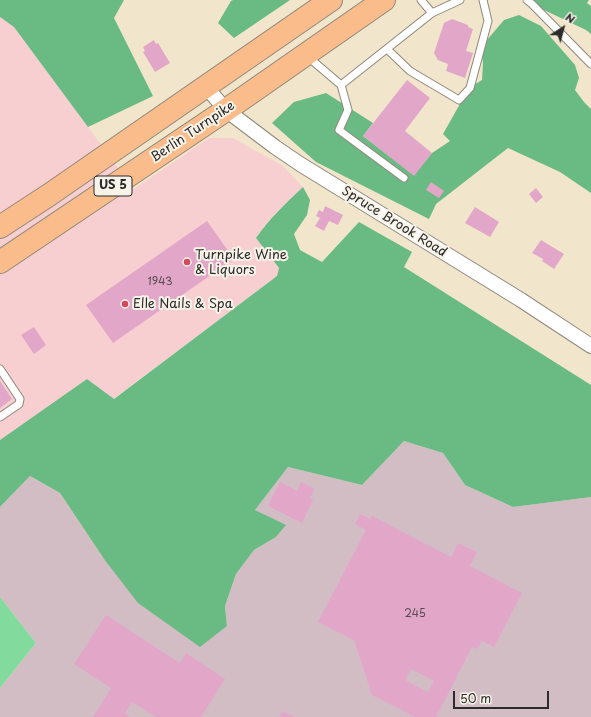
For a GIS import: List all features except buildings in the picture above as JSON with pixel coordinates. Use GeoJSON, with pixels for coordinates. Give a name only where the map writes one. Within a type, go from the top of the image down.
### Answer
{"type":"FeatureCollection","features":[{"type":"Feature","properties":{"kind":"highway","name":"US 5"},"geometry":{"type":"LineString","coordinates":[[0,227],[49,195],[331,0]]}},
{"type":"Feature","properties":{"kind":"highway","name":"Berlin Turnpike"},"geometry":{"type":"LineString","coordinates":[[0,262],[226,110],[384,0]]}},
{"type":"Feature","properties":{"kind":"street","name":"Spruce Brook Road"},"geometry":{"type":"LineString","coordinates":[[206,87],[226,110],[269,143],[300,164],[521,300],[591,346]]}},
{"type":"Feature","properties":{"kind":"lane"},"geometry":{"type":"LineString","coordinates":[[421,0],[432,13]]}},
{"type":"Feature","properties":{"kind":"lane"},"geometry":{"type":"LineString","coordinates":[[341,86],[432,13],[460,0]]}},
{"type":"Feature","properties":{"kind":"lane"},"geometry":{"type":"LineString","coordinates":[[387,49],[410,71],[459,100],[470,88],[488,21],[483,0]]}},
{"type":"Feature","properties":{"kind":"lane"},"geometry":{"type":"LineString","coordinates":[[527,0],[591,64]]}},
{"type":"Feature","properties":{"kind":"lane"},"geometry":{"type":"LineString","coordinates":[[305,55],[341,86],[348,110],[339,130],[404,178]]}},
{"type":"Feature","properties":{"kind":"lane"},"geometry":{"type":"LineString","coordinates":[[0,369],[20,399],[20,404],[0,417]]}},
{"type":"Feature","properties":{"kind":"shaded area"},"geometry":{"type":"Polygon","coordinates":[[[0,17],[14,27],[134,189],[209,138],[233,138],[283,166],[303,187],[264,226],[256,238],[279,268],[277,276],[113,399],[87,379],[0,440],[0,17]]]}},
{"type":"Feature","properties":{"kind":"shaded area"},"geometry":{"type":"Polygon","coordinates":[[[404,441],[443,453],[465,485],[513,507],[591,497],[591,717],[0,717],[0,688],[36,643],[0,597],[0,507],[30,476],[60,493],[104,559],[227,626],[225,606],[236,574],[254,550],[276,537],[285,526],[255,510],[288,467],[362,485],[404,441]]]}},
{"type":"Feature","properties":{"kind":"green space"},"geometry":{"type":"Polygon","coordinates":[[[0,0],[124,0],[114,18],[153,96],[88,127],[14,27],[0,17],[0,0]]]}},
{"type":"Feature","properties":{"kind":"green space"},"geometry":{"type":"Polygon","coordinates":[[[233,0],[290,0],[234,38],[218,23],[233,0]]]}},
{"type":"Feature","properties":{"kind":"green space"},"geometry":{"type":"Polygon","coordinates":[[[531,0],[589,0],[587,3],[591,6],[591,34],[586,30],[542,9],[531,0]]]}},
{"type":"Feature","properties":{"kind":"green space"},"geometry":{"type":"Polygon","coordinates":[[[519,15],[541,26],[575,65],[579,78],[575,90],[591,109],[591,193],[560,172],[508,148],[436,204],[429,219],[316,162],[272,123],[294,102],[326,93],[373,123],[363,136],[414,175],[432,153],[450,141],[443,134],[469,88],[482,80],[483,63],[481,47],[504,20],[519,15]]]}},
{"type":"Feature","properties":{"kind":"green space"},"geometry":{"type":"Polygon","coordinates":[[[303,187],[310,200],[307,215],[294,234],[300,250],[322,262],[359,222],[412,252],[404,267],[591,385],[591,497],[513,507],[465,485],[443,453],[404,441],[362,485],[288,467],[255,510],[286,525],[276,537],[254,550],[236,574],[225,606],[227,626],[200,647],[138,603],[104,559],[60,493],[30,476],[0,507],[0,440],[87,379],[114,399],[277,276],[279,268],[256,238],[272,218],[303,187]]]}},
{"type":"Feature","properties":{"kind":"green space"},"geometry":{"type":"Polygon","coordinates":[[[0,597],[36,643],[0,688],[0,597]]]}},
{"type":"Feature","properties":{"kind":"place","name":"Turnpike Wine & Liquors"},"geometry":{"type":"Point","coordinates":[187,262]}},
{"type":"Feature","properties":{"kind":"place","name":"Elle Nails & Spa"},"geometry":{"type":"Point","coordinates":[125,304]}}]}
